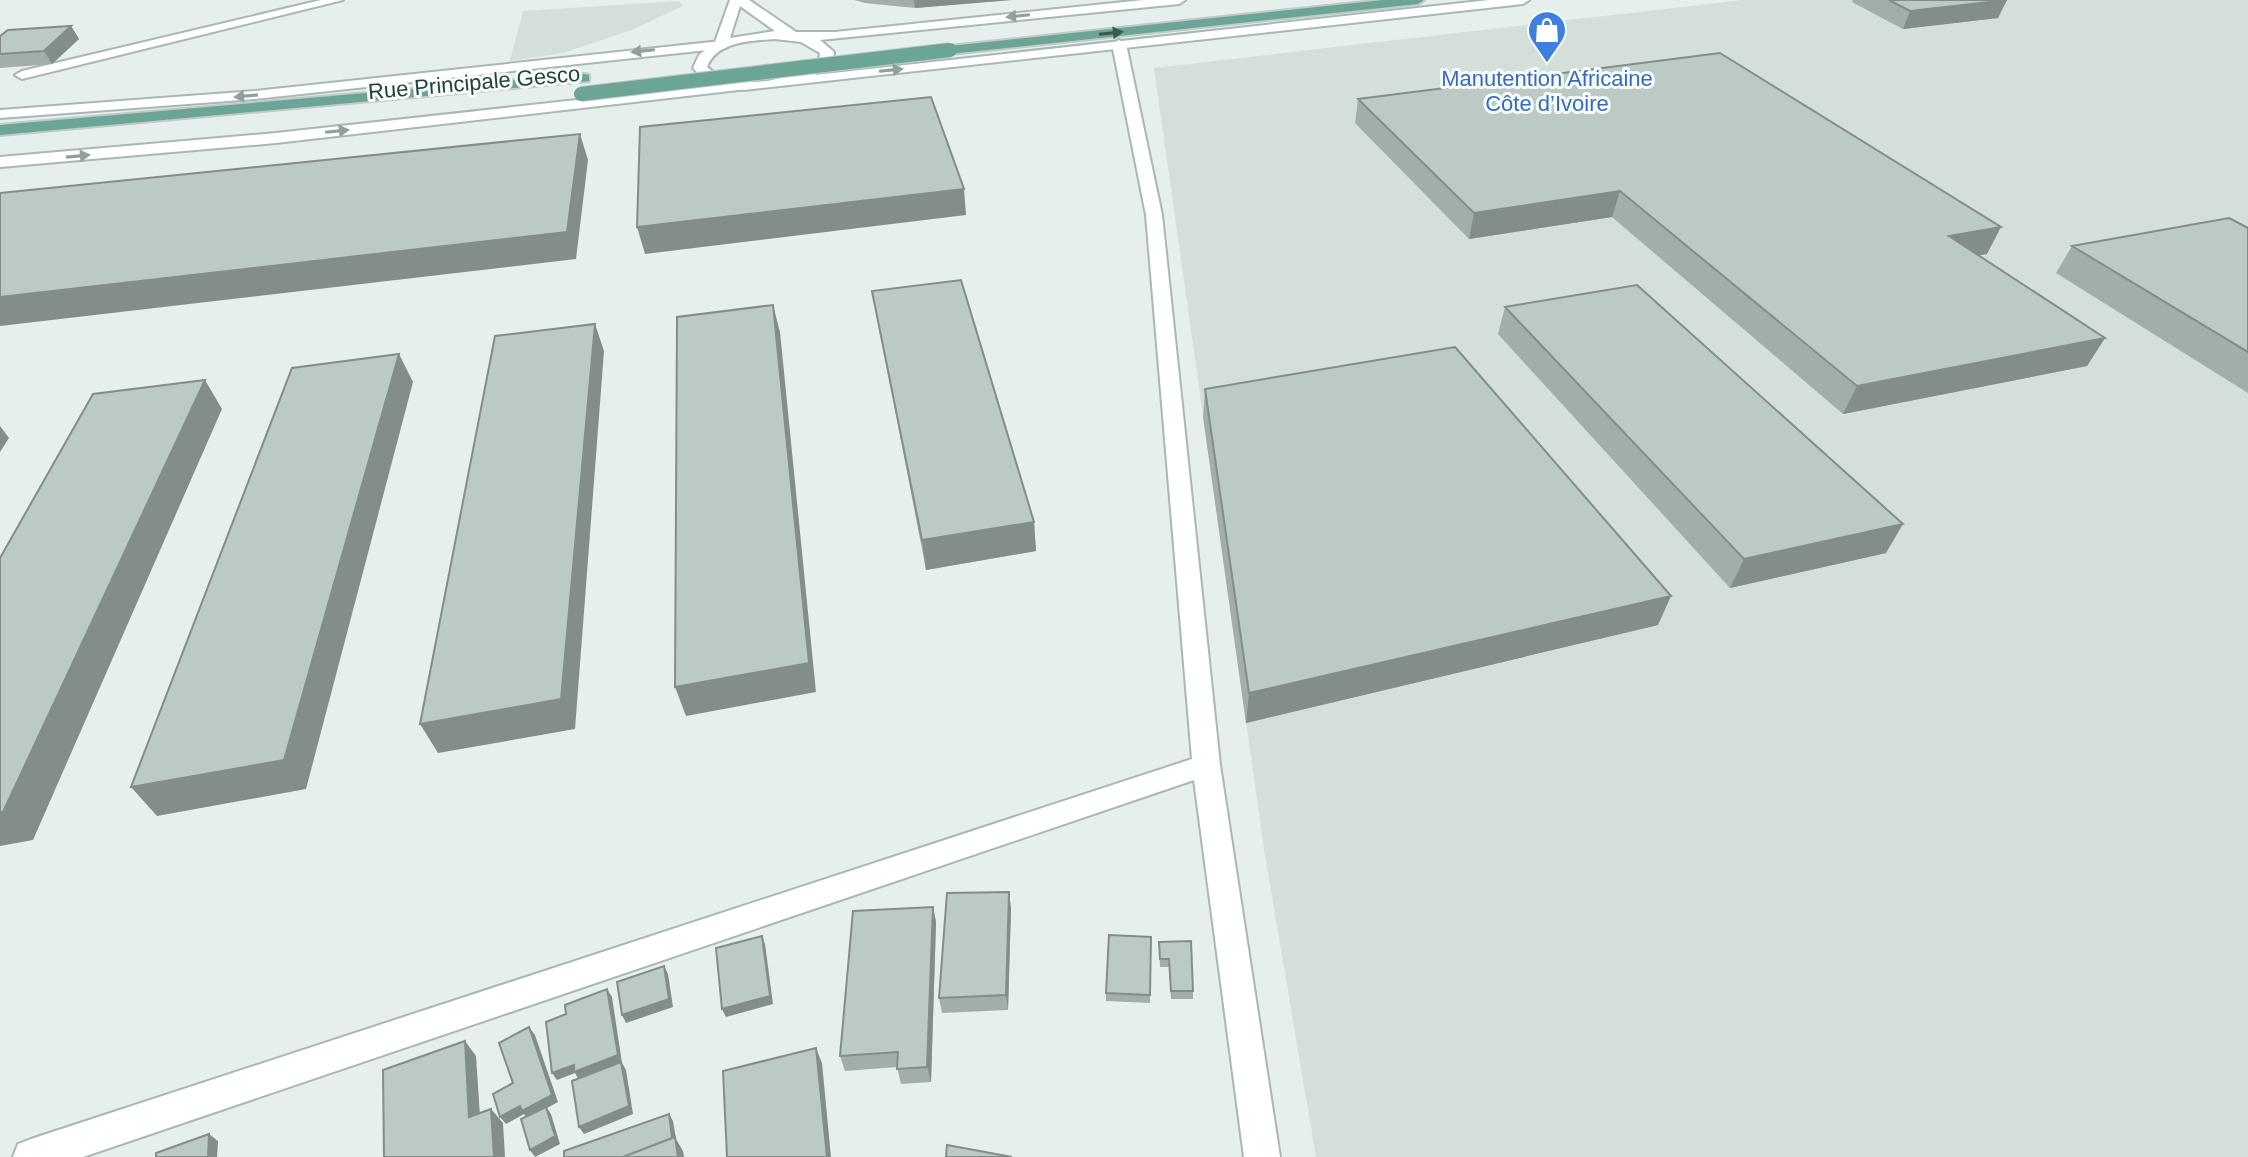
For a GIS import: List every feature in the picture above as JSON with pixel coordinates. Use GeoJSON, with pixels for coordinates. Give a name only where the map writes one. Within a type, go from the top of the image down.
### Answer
{"type":"FeatureCollection","features":[{"type":"Feature","properties":{"kind":"main road"},"geometry":{"type":"LineString","coordinates":[[946,44],[1294,0]]}},
{"type":"Feature","properties":{"kind":"main road"},"geometry":{"type":"LineString","coordinates":[[946,44],[1418,0]]}},
{"type":"Feature","properties":{"kind":"main road","name":"Rue Principale Gesco"},"geometry":{"type":"LineString","coordinates":[[0,146],[149,136],[946,44]]}},
{"type":"Feature","properties":{"kind":"main road","name":"Rue Principale Gesco"},"geometry":{"type":"LineString","coordinates":[[0,130],[582,86]]}},
{"type":"Feature","properties":{"kind":"street"},"geometry":{"type":"LineString","coordinates":[[22,75],[337,0]]}},
{"type":"Feature","properties":{"kind":"street"},"geometry":{"type":"LineString","coordinates":[[751,85],[724,82],[705,75],[700,68],[701,60],[721,45],[739,0],[793,36],[821,45],[827,52],[826,60],[819,69],[786,82]]}},
{"type":"Feature","properties":{"kind":"street"},"geometry":{"type":"LineString","coordinates":[[0,114],[255,95],[721,45],[756,37],[835,36],[1179,0]]}},
{"type":"Feature","properties":{"kind":"street"},"geometry":{"type":"LineString","coordinates":[[0,162],[276,138],[1523,0]]}},
{"type":"Feature","properties":{"kind":"street"},"geometry":{"type":"LineString","coordinates":[[1119,44],[1154,215],[1206,765],[1262,1157]]}},
{"type":"Feature","properties":{"kind":"street"},"geometry":{"type":"LineString","coordinates":[[31,1157],[1206,765]]}},
{"type":"Feature","properties":{"kind":"shaded area"},"geometry":{"type":"Polygon","coordinates":[[[1743,0],[2248,0],[2248,1157],[1316,1157],[1264,849],[1154,68],[1743,0]]]}},
{"type":"Feature","properties":{"kind":"shaded area"},"geometry":{"type":"Polygon","coordinates":[[[680,1],[683,6],[634,29],[563,53],[510,61],[523,11],[680,1]]]}},
{"type":"Feature","properties":{"kind":"building"},"geometry":{"type":"Polygon","coordinates":[[[1889,0],[2007,0],[1910,11],[1889,0]]]}},
{"type":"Feature","properties":{"kind":"building"},"geometry":{"type":"Polygon","coordinates":[[[71,26],[44,51],[0,54],[0,36],[8,30],[71,26]]]}},
{"type":"Feature","properties":{"kind":"building"},"geometry":{"type":"Polygon","coordinates":[[[1720,53],[2001,227],[1949,236],[2105,338],[1857,386],[1620,191],[1474,213],[1358,99],[1720,53]]]}},
{"type":"Feature","properties":{"kind":"building"},"geometry":{"type":"Polygon","coordinates":[[[931,97],[964,189],[637,227],[640,127],[931,97]]]}},
{"type":"Feature","properties":{"kind":"building"},"geometry":{"type":"Polygon","coordinates":[[[580,134],[567,232],[0,297],[0,193],[580,134]]]}},
{"type":"Feature","properties":{"kind":"building"},"geometry":{"type":"Polygon","coordinates":[[[2229,218],[2248,228],[2248,352],[2072,246],[2229,218]]]}},
{"type":"Feature","properties":{"kind":"building"},"geometry":{"type":"Polygon","coordinates":[[[961,280],[1034,522],[922,540],[872,291],[961,280]]]}},
{"type":"Feature","properties":{"kind":"building"},"geometry":{"type":"Polygon","coordinates":[[[1637,285],[1903,524],[1744,559],[1505,307],[1637,285]]]}},
{"type":"Feature","properties":{"kind":"building"},"geometry":{"type":"Polygon","coordinates":[[[773,305],[809,663],[675,687],[677,317],[773,305]]]}},
{"type":"Feature","properties":{"kind":"building"},"geometry":{"type":"Polygon","coordinates":[[[595,324],[561,699],[420,724],[495,336],[595,324]]]}},
{"type":"Feature","properties":{"kind":"building"},"geometry":{"type":"Polygon","coordinates":[[[1455,347],[1671,596],[1249,693],[1205,389],[1455,347]]]}},
{"type":"Feature","properties":{"kind":"building"},"geometry":{"type":"Polygon","coordinates":[[[399,354],[284,760],[131,787],[292,368],[399,354]]]}},
{"type":"Feature","properties":{"kind":"building"},"geometry":{"type":"Polygon","coordinates":[[[205,380],[3,812],[0,812],[0,558],[93,394],[205,380]]]}},
{"type":"Feature","properties":{"kind":"building"},"geometry":{"type":"Polygon","coordinates":[[[1009,892],[1006,995],[939,998],[947,893],[1009,892]]]}},
{"type":"Feature","properties":{"kind":"building"},"geometry":{"type":"Polygon","coordinates":[[[933,907],[927,1067],[897,1069],[898,1052],[840,1056],[853,911],[933,907]]]}},
{"type":"Feature","properties":{"kind":"building"},"geometry":{"type":"Polygon","coordinates":[[[1109,935],[1151,937],[1150,995],[1106,993],[1109,935]]]}},
{"type":"Feature","properties":{"kind":"building"},"geometry":{"type":"Polygon","coordinates":[[[762,936],[770,996],[722,1009],[716,948],[762,936]]]}},
{"type":"Feature","properties":{"kind":"building"},"geometry":{"type":"Polygon","coordinates":[[[1191,941],[1193,991],[1171,991],[1169,959],[1160,959],[1159,942],[1191,941]]]}},
{"type":"Feature","properties":{"kind":"building"},"geometry":{"type":"Polygon","coordinates":[[[664,966],[669,999],[622,1015],[617,982],[664,966]]]}},
{"type":"Feature","properties":{"kind":"building"},"geometry":{"type":"Polygon","coordinates":[[[607,989],[618,1055],[574,1072],[574,1065],[552,1073],[546,1022],[566,1014],[565,1005],[607,989]]]}},
{"type":"Feature","properties":{"kind":"building"},"geometry":{"type":"Polygon","coordinates":[[[529,1027],[552,1095],[522,1111],[520,1106],[500,1117],[493,1094],[513,1083],[499,1043],[529,1027]]]}},
{"type":"Feature","properties":{"kind":"building"},"geometry":{"type":"Polygon","coordinates":[[[465,1041],[469,1117],[491,1109],[494,1157],[384,1157],[383,1070],[465,1041]]]}},
{"type":"Feature","properties":{"kind":"building"},"geometry":{"type":"Polygon","coordinates":[[[816,1048],[827,1157],[727,1157],[723,1071],[816,1048]]]}},
{"type":"Feature","properties":{"kind":"building"},"geometry":{"type":"Polygon","coordinates":[[[621,1062],[629,1106],[579,1127],[572,1081],[621,1062]]]}},
{"type":"Feature","properties":{"kind":"building"},"geometry":{"type":"Polygon","coordinates":[[[546,1107],[555,1136],[530,1150],[521,1119],[546,1107]]]}},
{"type":"Feature","properties":{"kind":"building"},"geometry":{"type":"Polygon","coordinates":[[[669,1114],[672,1138],[623,1157],[564,1157],[564,1151],[669,1114]]]}},
{"type":"Feature","properties":{"kind":"building"},"geometry":{"type":"Polygon","coordinates":[[[209,1134],[208,1157],[156,1157],[156,1153],[209,1134]]]}},
{"type":"Feature","properties":{"kind":"building"},"geometry":{"type":"Polygon","coordinates":[[[675,1137],[678,1157],[623,1157],[675,1137]]]}},
{"type":"Feature","properties":{"kind":"building"},"geometry":{"type":"Polygon","coordinates":[[[947,1145],[1012,1157],[946,1157],[947,1145]]]}},
{"type":"Feature","properties":{"kind":"place","name":"Manutention Africaine Côte d’Ivoire"},"geometry":{"type":"Point","coordinates":[1547,64]}}]}
